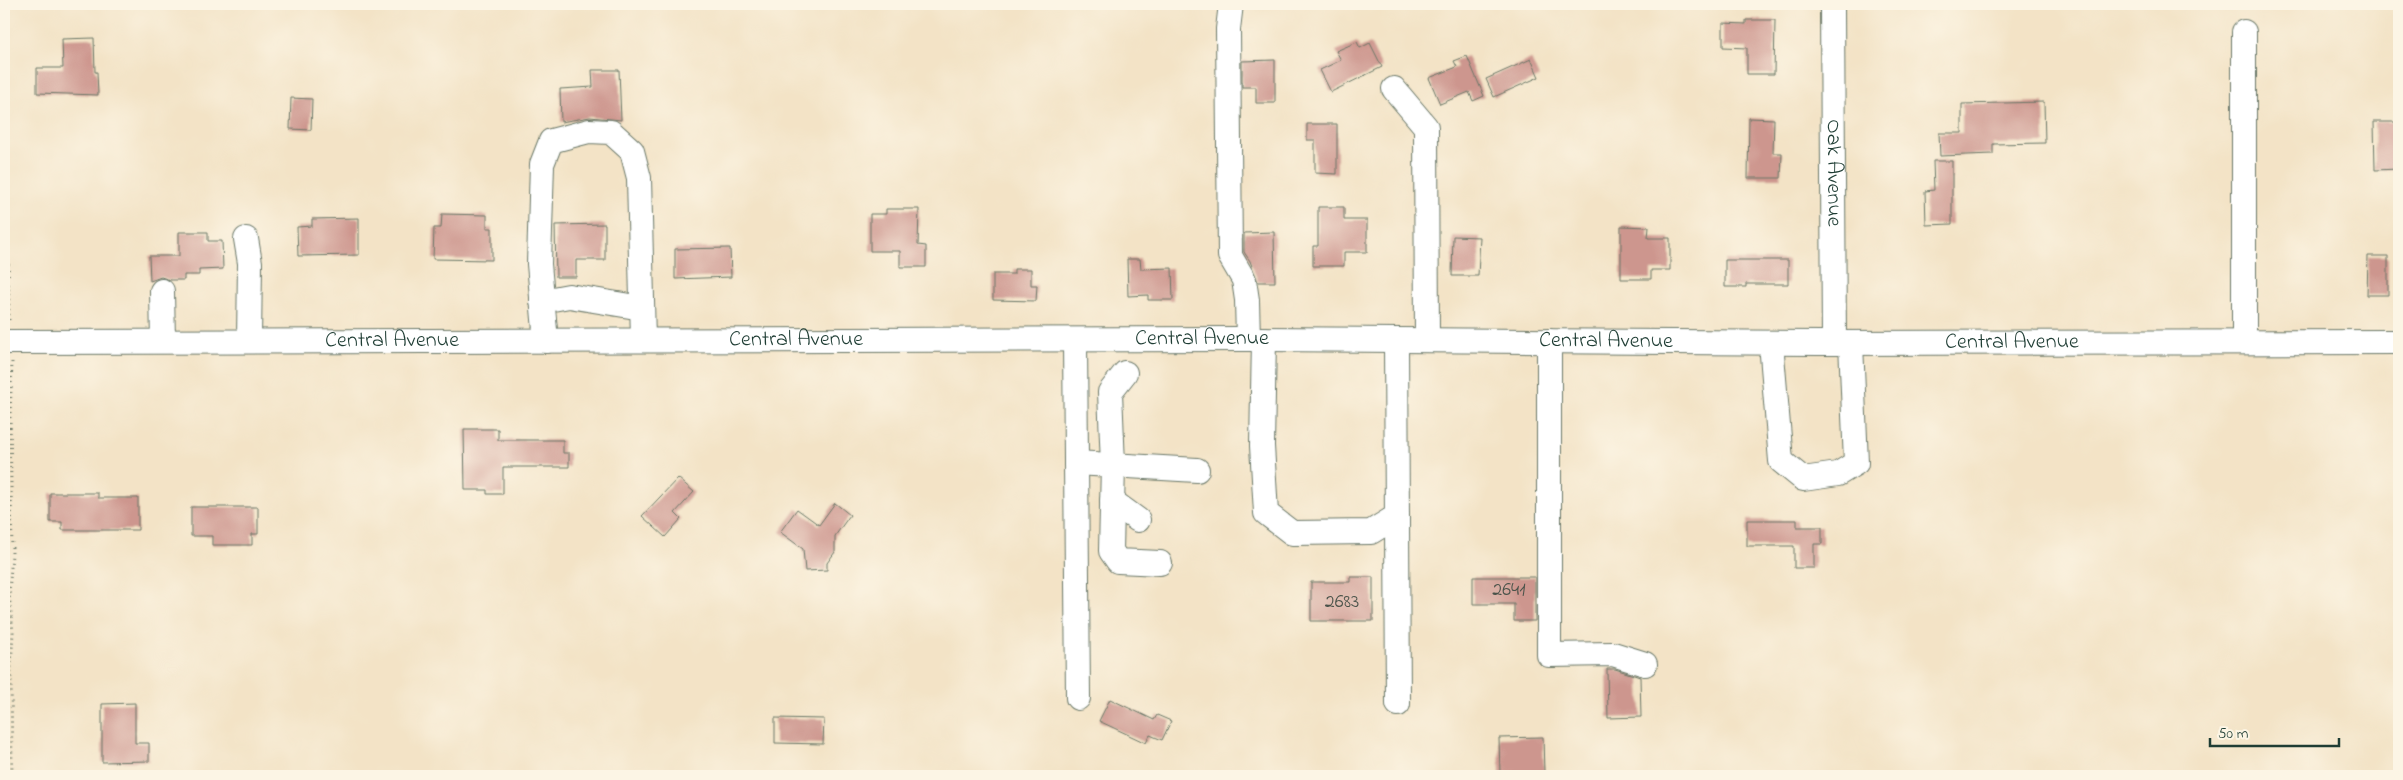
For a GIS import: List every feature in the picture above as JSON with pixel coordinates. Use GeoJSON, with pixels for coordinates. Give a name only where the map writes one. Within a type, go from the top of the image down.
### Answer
{"type":"FeatureCollection","features":[{"type":"Feature","properties":{"kind":"street"},"geometry":{"type":"LineString","coordinates":[[1231,4],[1228,29],[1230,256],[1244,280],[1256,340],[1266,513],[1292,533],[1371,532],[1397,516]]}},
{"type":"Feature","properties":{"kind":"street","name":"Oak Avenue"},"geometry":{"type":"LineString","coordinates":[[1771,343],[1781,460],[1803,480],[1838,474],[1856,463],[1843,343],[1832,4]]}},
{"type":"Feature","properties":{"kind":"street"},"geometry":{"type":"LineString","coordinates":[[2244,32],[2244,342]]}},
{"type":"Feature","properties":{"kind":"street"},"geometry":{"type":"LineString","coordinates":[[1394,89],[1426,127],[1427,340]]}},
{"type":"Feature","properties":{"kind":"street"},"geometry":{"type":"LineString","coordinates":[[546,341],[538,264],[542,164],[551,141],[589,131],[611,132],[632,151],[639,178],[642,340]]}},
{"type":"Feature","properties":{"kind":"street"},"geometry":{"type":"LineString","coordinates":[[246,239],[250,262],[249,341]]}},
{"type":"Feature","properties":{"kind":"street"},"geometry":{"type":"LineString","coordinates":[[162,291],[163,341]]}},
{"type":"Feature","properties":{"kind":"street"},"geometry":{"type":"LineString","coordinates":[[542,301],[568,296],[642,308]]}},
{"type":"Feature","properties":{"kind":"street","name":"Central Avenue"},"geometry":{"type":"LineString","coordinates":[[7,342],[642,340],[1427,340],[1771,343],[2399,342]]}},
{"type":"Feature","properties":{"kind":"street"},"geometry":{"type":"LineString","coordinates":[[1075,340],[1078,698]]}},
{"type":"Feature","properties":{"kind":"street"},"geometry":{"type":"LineString","coordinates":[[1396,340],[1398,704]]}},
{"type":"Feature","properties":{"kind":"street"},"geometry":{"type":"LineString","coordinates":[[1550,341],[1549,656],[1613,654],[1645,664]]}},
{"type":"Feature","properties":{"kind":"street"},"geometry":{"type":"LineString","coordinates":[[1125,373],[1110,392],[1113,465],[1111,551],[1118,561],[1160,563]]}},
{"type":"Feature","properties":{"kind":"street"},"geometry":{"type":"LineString","coordinates":[[1076,463],[1196,470]]}},
{"type":"Feature","properties":{"kind":"street"},"geometry":{"type":"LineString","coordinates":[[1112,501],[1138,520]]}},
{"type":"Feature","properties":{"kind":"path"},"geometry":{"type":"LineString","coordinates":[[5,4],[5,119],[8,145],[7,342],[12,372],[10,405],[12,554],[9,593],[12,632],[12,776]]}},
{"type":"Feature","properties":{"kind":"building"},"geometry":{"type":"Polygon","coordinates":[[[1746,20],[1775,20],[1774,74],[1747,74],[1747,48],[1723,47],[1723,23],[1746,24],[1746,20]]]}},
{"type":"Feature","properties":{"kind":"building"},"geometry":{"type":"Polygon","coordinates":[[[94,38],[98,95],[37,93],[37,68],[63,68],[62,39],[94,38]]]}},
{"type":"Feature","properties":{"kind":"building"},"geometry":{"type":"Polygon","coordinates":[[[1357,42],[1360,48],[1370,43],[1382,67],[1331,92],[1320,70],[1341,60],[1336,51],[1357,42]]]}},
{"type":"Feature","properties":{"kind":"building"},"geometry":{"type":"Polygon","coordinates":[[[1467,56],[1484,96],[1473,101],[1469,92],[1440,104],[1429,78],[1457,67],[1454,61],[1467,56]]]}},
{"type":"Feature","properties":{"kind":"building"},"geometry":{"type":"Polygon","coordinates":[[[1531,59],[1539,77],[1494,97],[1486,79],[1531,59]]]}},
{"type":"Feature","properties":{"kind":"building"},"geometry":{"type":"Polygon","coordinates":[[[1275,60],[1275,103],[1256,103],[1256,87],[1242,87],[1242,61],[1275,60]]]}},
{"type":"Feature","properties":{"kind":"building"},"geometry":{"type":"Polygon","coordinates":[[[592,70],[619,70],[621,120],[590,117],[561,122],[560,89],[593,87],[592,70]]]}},
{"type":"Feature","properties":{"kind":"building"},"geometry":{"type":"Polygon","coordinates":[[[291,98],[312,99],[311,130],[290,129],[291,98]]]}},
{"type":"Feature","properties":{"kind":"building"},"geometry":{"type":"Polygon","coordinates":[[[2044,102],[2045,143],[1993,144],[1993,154],[1940,156],[1939,133],[1962,133],[1962,104],[2044,102]]]}},
{"type":"Feature","properties":{"kind":"building"},"geometry":{"type":"Polygon","coordinates":[[[1749,118],[1774,119],[1773,153],[1782,153],[1781,178],[1748,178],[1749,118]]]}},
{"type":"Feature","properties":{"kind":"building"},"geometry":{"type":"Polygon","coordinates":[[[2374,122],[2399,122],[2399,169],[2375,170],[2374,122]]]}},
{"type":"Feature","properties":{"kind":"building"},"geometry":{"type":"Polygon","coordinates":[[[1307,124],[1337,124],[1337,174],[1315,173],[1315,140],[1307,140],[1307,124]]]}},
{"type":"Feature","properties":{"kind":"building"},"geometry":{"type":"Polygon","coordinates":[[[1933,161],[1952,161],[1952,224],[1926,225],[1925,191],[1934,190],[1933,161]]]}},
{"type":"Feature","properties":{"kind":"building"},"geometry":{"type":"Polygon","coordinates":[[[1318,207],[1344,207],[1344,220],[1367,220],[1367,252],[1344,252],[1344,266],[1313,266],[1313,246],[1318,246],[1318,207]]]}},
{"type":"Feature","properties":{"kind":"building"},"geometry":{"type":"Polygon","coordinates":[[[886,209],[919,209],[918,245],[926,246],[926,267],[900,267],[900,251],[870,251],[870,214],[886,214],[886,209]]]}},
{"type":"Feature","properties":{"kind":"building"},"geometry":{"type":"Polygon","coordinates":[[[442,214],[487,215],[487,228],[492,228],[492,260],[433,259],[434,228],[441,228],[442,214]]]}},
{"type":"Feature","properties":{"kind":"building"},"geometry":{"type":"Polygon","coordinates":[[[359,218],[359,255],[298,256],[297,227],[312,226],[312,219],[359,218]]]}},
{"type":"Feature","properties":{"kind":"building"},"geometry":{"type":"Polygon","coordinates":[[[605,224],[605,260],[576,260],[576,277],[556,277],[555,225],[605,224]]]}},
{"type":"Feature","properties":{"kind":"building"},"geometry":{"type":"Polygon","coordinates":[[[1621,226],[1649,227],[1648,238],[1670,238],[1670,270],[1651,270],[1651,279],[1621,279],[1621,226]]]}},
{"type":"Feature","properties":{"kind":"building"},"geometry":{"type":"Polygon","coordinates":[[[179,232],[208,232],[208,241],[222,241],[223,269],[199,270],[199,275],[184,275],[184,280],[170,280],[161,277],[150,281],[149,256],[179,256],[179,232]]]}},
{"type":"Feature","properties":{"kind":"building"},"geometry":{"type":"Polygon","coordinates":[[[1274,232],[1275,282],[1258,282],[1250,261],[1244,252],[1244,233],[1274,232]]]}},
{"type":"Feature","properties":{"kind":"building"},"geometry":{"type":"Polygon","coordinates":[[[1453,236],[1480,237],[1478,276],[1452,276],[1453,236]]]}},
{"type":"Feature","properties":{"kind":"building"},"geometry":{"type":"Polygon","coordinates":[[[730,248],[731,277],[675,279],[675,249],[730,248]]]}},
{"type":"Feature","properties":{"kind":"building"},"geometry":{"type":"Polygon","coordinates":[[[2368,256],[2388,256],[2388,295],[2367,295],[2368,256]]]}},
{"type":"Feature","properties":{"kind":"building"},"geometry":{"type":"Polygon","coordinates":[[[1127,259],[1140,259],[1141,269],[1172,268],[1173,300],[1148,300],[1148,295],[1128,296],[1127,259]]]}},
{"type":"Feature","properties":{"kind":"building"},"geometry":{"type":"Polygon","coordinates":[[[1725,260],[1788,260],[1788,284],[1746,284],[1746,287],[1725,287],[1725,260]]]}},
{"type":"Feature","properties":{"kind":"building"},"geometry":{"type":"Polygon","coordinates":[[[1014,269],[1031,269],[1031,285],[1037,285],[1036,301],[993,300],[993,274],[1014,274],[1014,269]]]}},
{"type":"Feature","properties":{"kind":"building"},"geometry":{"type":"Polygon","coordinates":[[[464,429],[498,429],[498,440],[563,440],[563,453],[569,453],[569,467],[503,467],[503,494],[487,494],[487,490],[465,490],[464,429]]]}},
{"type":"Feature","properties":{"kind":"building"},"geometry":{"type":"Polygon","coordinates":[[[678,478],[694,492],[675,513],[681,519],[665,537],[642,516],[678,478]]]}},
{"type":"Feature","properties":{"kind":"building"},"geometry":{"type":"Polygon","coordinates":[[[50,493],[98,493],[98,498],[138,498],[138,530],[62,530],[62,522],[50,522],[50,493]]]}},
{"type":"Feature","properties":{"kind":"building"},"geometry":{"type":"Polygon","coordinates":[[[835,503],[850,515],[835,536],[835,552],[827,563],[827,570],[805,571],[803,549],[780,532],[797,509],[819,525],[835,503]]]}},
{"type":"Feature","properties":{"kind":"building"},"geometry":{"type":"Polygon","coordinates":[[[191,507],[258,507],[258,534],[252,534],[252,545],[212,545],[212,536],[191,536],[191,507]]]}},
{"type":"Feature","properties":{"kind":"building"},"geometry":{"type":"Polygon","coordinates":[[[1747,520],[1797,520],[1797,527],[1822,527],[1822,544],[1814,544],[1814,568],[1794,568],[1794,546],[1747,546],[1747,520]]]}},
{"type":"Feature","properties":{"kind":"building"},"geometry":{"type":"Polygon","coordinates":[[[1350,577],[1373,577],[1373,621],[1311,621],[1311,582],[1350,582],[1350,577]]]}},
{"type":"Feature","properties":{"kind":"building"},"geometry":{"type":"Polygon","coordinates":[[[1473,577],[1535,577],[1535,621],[1514,621],[1514,604],[1473,604],[1473,577]]]}},
{"type":"Feature","properties":{"kind":"building"},"geometry":{"type":"Polygon","coordinates":[[[1607,669],[1615,669],[1640,677],[1641,717],[1608,718],[1607,669]]]}},
{"type":"Feature","properties":{"kind":"building"},"geometry":{"type":"Polygon","coordinates":[[[1110,699],[1154,720],[1157,715],[1171,721],[1162,740],[1150,735],[1146,743],[1099,721],[1110,699]]]}},
{"type":"Feature","properties":{"kind":"building"},"geometry":{"type":"Polygon","coordinates":[[[135,703],[135,743],[149,743],[149,761],[102,762],[102,704],[135,703]]]}},
{"type":"Feature","properties":{"kind":"building"},"geometry":{"type":"Polygon","coordinates":[[[775,718],[824,719],[823,744],[775,743],[775,718]]]}},
{"type":"Feature","properties":{"kind":"building"},"geometry":{"type":"Polygon","coordinates":[[[1543,737],[1544,773],[1500,774],[1499,738],[1543,737]]]}}]}
